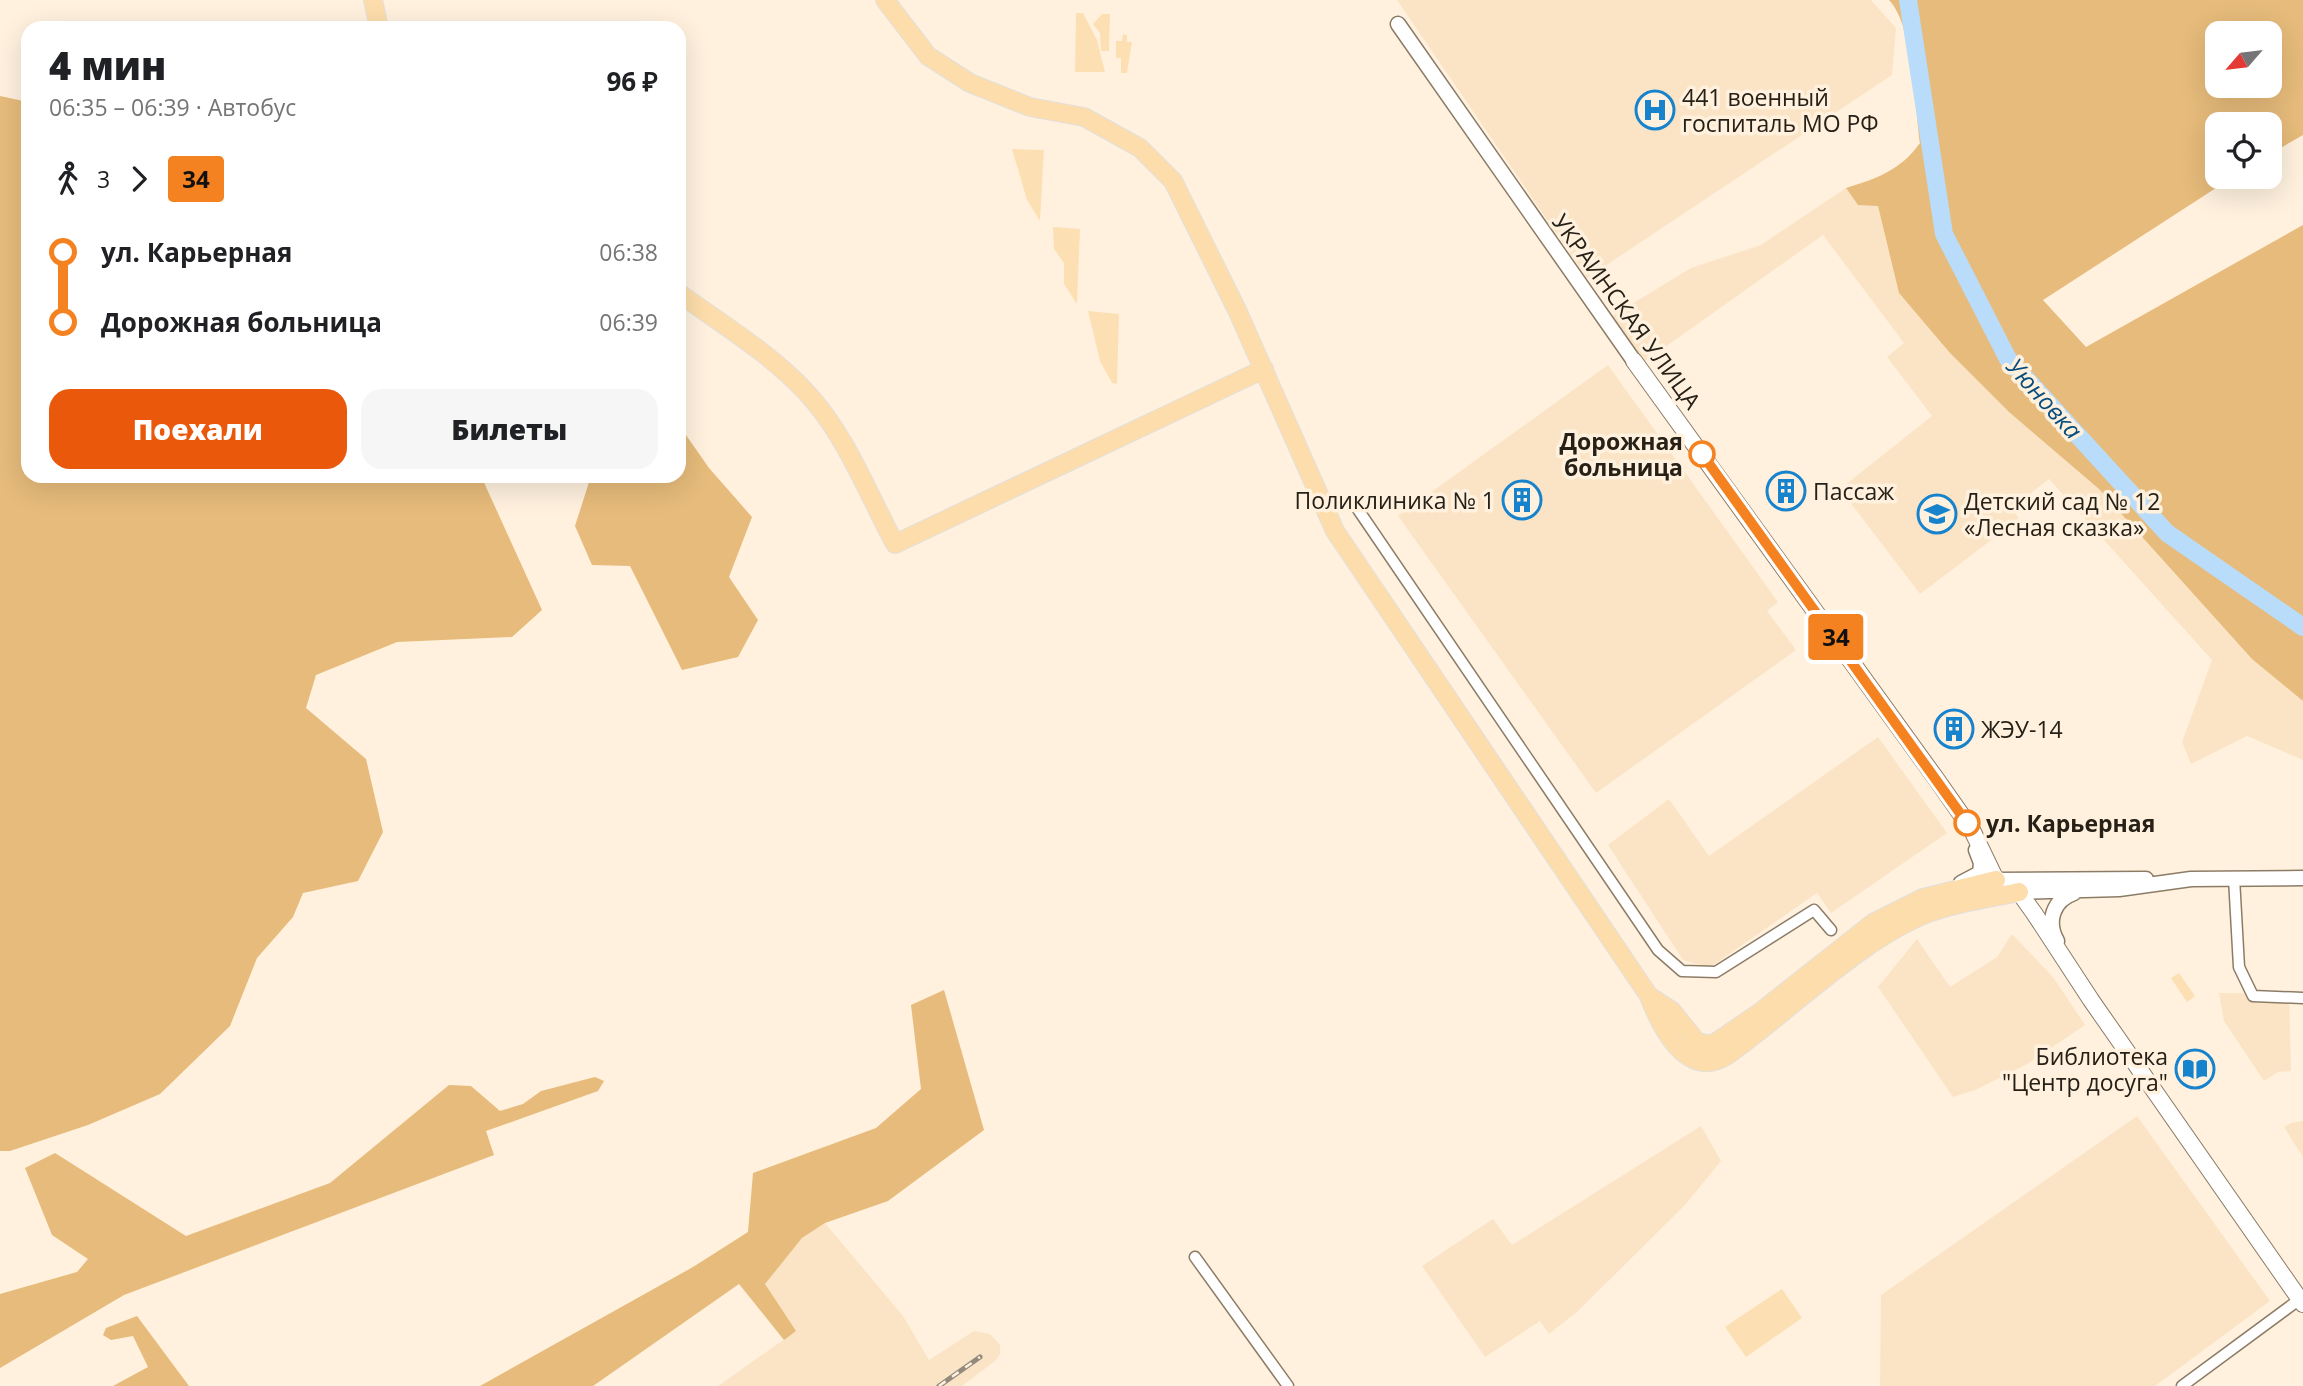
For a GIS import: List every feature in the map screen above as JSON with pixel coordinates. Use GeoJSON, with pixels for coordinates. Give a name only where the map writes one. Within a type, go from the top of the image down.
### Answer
{"type":"FeatureCollection","features":[{"type":"Feature","properties":{"kind":"main road"},"geometry":{"type":"LineString","coordinates":[[373,0],[378,21]]}},
{"type":"Feature","properties":{"kind":"main road"},"geometry":{"type":"LineString","coordinates":[[885,0],[928,56],[970,83],[1030,107],[1084,117],[1140,148],[1158,163],[1173,181],[1201,233],[1264,369],[1335,531],[1650,996],[1659,1021],[1688,1056],[1703,1065],[1715,1063],[1767,1027],[1884,935],[1931,912],[2019,892]]}},
{"type":"Feature","properties":{"kind":"main road"},"geometry":{"type":"LineString","coordinates":[[686,298],[783,370],[806,392],[828,418],[895,544],[1264,369]]}},
{"type":"Feature","properties":{"kind":"main road","name":"УКРАИНСКАЯ УЛИЦА"},"geometry":{"type":"LineString","coordinates":[[1634,361],[1972,830],[1996,880]]}},
{"type":"Feature","properties":{"kind":"main road"},"geometry":{"type":"LineString","coordinates":[[1650,996],[1672,1011],[1697,1042],[1704,1045],[1718,1043],[1873,923],[1923,898],[1996,880],[2019,892],[2302,1302]]}},
{"type":"Feature","properties":{"kind":"street","name":"УКРАИНСКАЯ УЛИЦА"},"geometry":{"type":"LineString","coordinates":[[1398,24],[1634,361]]}},
{"type":"Feature","properties":{"kind":"street"},"geometry":{"type":"LineString","coordinates":[[1357,508],[1658,950],[1682,971],[1716,972],[1814,910],[1831,930]]}},
{"type":"Feature","properties":{"kind":"street"},"geometry":{"type":"LineString","coordinates":[[1923,898],[1970,880],[1980,873],[1981,863],[1958,810]]}},
{"type":"Feature","properties":{"kind":"street"},"geometry":{"type":"LineString","coordinates":[[2234,878],[2239,967],[2253,996],[2303,998]]}},
{"type":"Feature","properties":{"kind":"street"},"geometry":{"type":"LineString","coordinates":[[1996,880],[2303,878]]}},
{"type":"Feature","properties":{"kind":"street"},"geometry":{"type":"LineString","coordinates":[[2019,892],[2119,890],[2175,880]]}},
{"type":"Feature","properties":{"kind":"street"},"geometry":{"type":"LineString","coordinates":[[2082,890],[2060,901],[2051,922],[2054,936],[2091,1000]]}},
{"type":"Feature","properties":{"kind":"street"},"geometry":{"type":"LineString","coordinates":[[1195,1257],[1288,1386]]}},
{"type":"Feature","properties":{"kind":"street"},"geometry":{"type":"LineString","coordinates":[[2182,1386],[2302,1302]]}},
{"type":"Feature","properties":{"kind":"shaded area","name":"441 военный госпиталь МО РФ"},"geometry":{"type":"Polygon","coordinates":[[[1397,0],[1871,0],[1896,28],[1892,75],[1587,278],[1397,0]]]}},
{"type":"Feature","properties":{"kind":"shaded area"},"geometry":{"type":"Polygon","coordinates":[[[1889,0],[2303,0],[2303,135],[2282,147],[2282,112],[2205,112],[2205,189],[2214,189],[2043,300],[2086,347],[2303,225],[2303,701],[2252,659],[2099,489],[2009,412],[1950,353],[1899,293],[1878,206],[1858,205],[1846,188],[1896,167],[1920,143],[1915,89],[1904,28],[1889,0]]]}},
{"type":"Feature","properties":{"kind":"shaded area"},"geometry":{"type":"Polygon","coordinates":[[[1076,13],[1083,13],[1097,40],[1105,72],[1075,72],[1076,13]]]}},
{"type":"Feature","properties":{"kind":"shaded area"},"geometry":{"type":"Polygon","coordinates":[[[1102,14],[1110,14],[1109,51],[1101,51],[1100,33],[1093,24],[1102,14]]]}},
{"type":"Feature","properties":{"kind":"shaded area"},"geometry":{"type":"Polygon","coordinates":[[[1123,34],[1127,35],[1127,42],[1132,42],[1127,73],[1121,73],[1121,58],[1116,58],[1116,41],[1122,41],[1123,34]]]}},
{"type":"Feature","properties":{"kind":"shaded area"},"geometry":{"type":"Polygon","coordinates":[[[0,96],[21,100],[21,483],[484,483],[542,610],[512,637],[397,642],[316,675],[306,708],[366,759],[383,832],[358,881],[303,893],[293,917],[257,958],[230,1026],[160,1094],[88,1125],[10,1151],[0,1151],[0,96]]]}},
{"type":"Feature","properties":{"kind":"shaded area"},"geometry":{"type":"Polygon","coordinates":[[[1012,149],[1044,150],[1040,221],[1027,200],[1012,149]]]}},
{"type":"Feature","properties":{"kind":"shaded area"},"geometry":{"type":"Polygon","coordinates":[[[1846,188],[1858,205],[1878,205],[1899,293],[1950,353],[2009,412],[2099,489],[2252,659],[2303,701],[2303,760],[2247,736],[2191,764],[2182,742],[2212,660],[2049,479],[2012,508],[2019,519],[1920,594],[1840,489],[1932,416],[1887,357],[1904,343],[1823,235],[1644,362],[1633,353],[1609,318],[1691,268],[1761,245],[1846,188]]]}},
{"type":"Feature","properties":{"kind":"shaded area"},"geometry":{"type":"Polygon","coordinates":[[[1053,227],[1080,229],[1077,304],[1064,284],[1064,263],[1054,249],[1053,227]]]}},
{"type":"Feature","properties":{"kind":"shaded area"},"geometry":{"type":"Polygon","coordinates":[[[1088,311],[1119,314],[1117,384],[1112,383],[1100,361],[1088,311]]]}},
{"type":"Feature","properties":{"kind":"shaded area","name":"Дорожная больница"},"geometry":{"type":"Polygon","coordinates":[[[1608,365],[1778,602],[1767,611],[1796,650],[1596,793],[1398,516],[1608,365]]]}},
{"type":"Feature","properties":{"kind":"shaded area"},"geometry":{"type":"Polygon","coordinates":[[[686,435],[709,468],[752,517],[729,577],[758,620],[738,657],[682,670],[630,566],[592,565],[575,526],[589,483],[686,483],[686,435]]]}},
{"type":"Feature","properties":{"kind":"shaded area"},"geometry":{"type":"Polygon","coordinates":[[[1878,737],[1947,833],[1831,913],[1817,893],[1709,968],[1683,960],[1608,845],[1669,799],[1709,856],[1878,737]]]}},
{"type":"Feature","properties":{"kind":"shaded area"},"geometry":{"type":"Polygon","coordinates":[[[2012,934],[2053,977],[2085,1025],[2027,1064],[1975,1090],[1953,1097],[1878,987],[1917,939],[1950,987],[1997,957],[2012,934]]]}},
{"type":"Feature","properties":{"kind":"shaded area"},"geometry":{"type":"Polygon","coordinates":[[[2179,973],[2195,996],[2187,1002],[2171,978],[2179,973]]]}},
{"type":"Feature","properties":{"kind":"shaded area"},"geometry":{"type":"Polygon","coordinates":[[[944,990],[984,1130],[888,1201],[825,1223],[802,1238],[765,1284],[796,1331],[784,1340],[739,1284],[593,1386],[480,1386],[693,1267],[748,1232],[753,1173],[876,1128],[921,1089],[911,1005],[944,990]]]}},
{"type":"Feature","properties":{"kind":"shaded area"},"geometry":{"type":"Polygon","coordinates":[[[2219,993],[2289,994],[2291,1071],[2278,1072],[2264,1081],[2224,1021],[2219,993]]]}},
{"type":"Feature","properties":{"kind":"shaded area"},"geometry":{"type":"Polygon","coordinates":[[[595,1077],[604,1081],[598,1091],[486,1131],[494,1155],[124,1295],[0,1368],[0,1294],[77,1272],[88,1259],[52,1235],[25,1168],[55,1153],[186,1236],[330,1183],[449,1085],[471,1086],[500,1111],[523,1104],[541,1091],[595,1077]]]}},
{"type":"Feature","properties":{"kind":"shaded area"},"geometry":{"type":"Polygon","coordinates":[[[2137,1116],[2270,1301],[2155,1386],[1880,1386],[1881,1295],[2137,1116]]]}},
{"type":"Feature","properties":{"kind":"shaded area"},"geometry":{"type":"Polygon","coordinates":[[[2303,1121],[2303,1157],[2284,1127],[2303,1121]]]}},
{"type":"Feature","properties":{"kind":"shaded area"},"geometry":{"type":"Polygon","coordinates":[[[1701,1126],[1721,1161],[1685,1205],[1578,1311],[1549,1334],[1540,1321],[1485,1357],[1422,1266],[1493,1219],[1512,1245],[1701,1126]]]}},
{"type":"Feature","properties":{"kind":"shaded area"},"geometry":{"type":"Polygon","coordinates":[[[825,1223],[903,1316],[929,1360],[974,1331],[990,1334],[1000,1345],[1000,1354],[995,1361],[962,1386],[718,1386],[796,1331],[764,1284],[802,1238],[825,1223]]]}},
{"type":"Feature","properties":{"kind":"shaded area"},"geometry":{"type":"Polygon","coordinates":[[[1782,1289],[1802,1318],[1746,1357],[1725,1327],[1782,1289]]]}},
{"type":"Feature","properties":{"kind":"shaded area"},"geometry":{"type":"Polygon","coordinates":[[[137,1316],[189,1386],[113,1386],[148,1367],[133,1336],[111,1340],[103,1335],[106,1328],[137,1316]]]}},
{"type":"Feature","properties":{"kind":"waterway","name":"Уюновка"},"geometry":{"type":"LineString","coordinates":[[1908,0],[1944,234],[2008,359],[2167,533],[2303,627]]}},
{"type":"Feature","properties":{"kind":"railway"},"geometry":{"type":"LineString","coordinates":[[939,1386],[980,1357]]}},
{"type":"Feature","properties":{"kind":"bus line","name":"34"},"geometry":{"type":"LineString","coordinates":[[1702,454],[1967,823]]}},
{"type":"Feature","properties":{"kind":"place","name":"441 военный госпиталь МО РФ"},"geometry":{"type":"Point","coordinates":[1655,110]}},
{"type":"Feature","properties":{"kind":"place","name":"Дорожная больница"},"geometry":{"type":"Point","coordinates":[1702,454]}},
{"type":"Feature","properties":{"kind":"place","name":"Пассаж"},"geometry":{"type":"Point","coordinates":[1786,491]}},
{"type":"Feature","properties":{"kind":"place","name":"Поликлиника № 1"},"geometry":{"type":"Point","coordinates":[1522,500]}},
{"type":"Feature","properties":{"kind":"place","name":"Детский сад № 12 «Лесная сказка»"},"geometry":{"type":"Point","coordinates":[1937,514]}},
{"type":"Feature","properties":{"kind":"place","name":"ЖЭУ-14"},"geometry":{"type":"Point","coordinates":[1954,729]}},
{"type":"Feature","properties":{"kind":"place","name":"ул. Карьерная"},"geometry":{"type":"Point","coordinates":[1967,823]}},
{"type":"Feature","properties":{"kind":"place","name":"Библиотека \"Центр досуга\""},"geometry":{"type":"Point","coordinates":[2195,1069]}}]}
